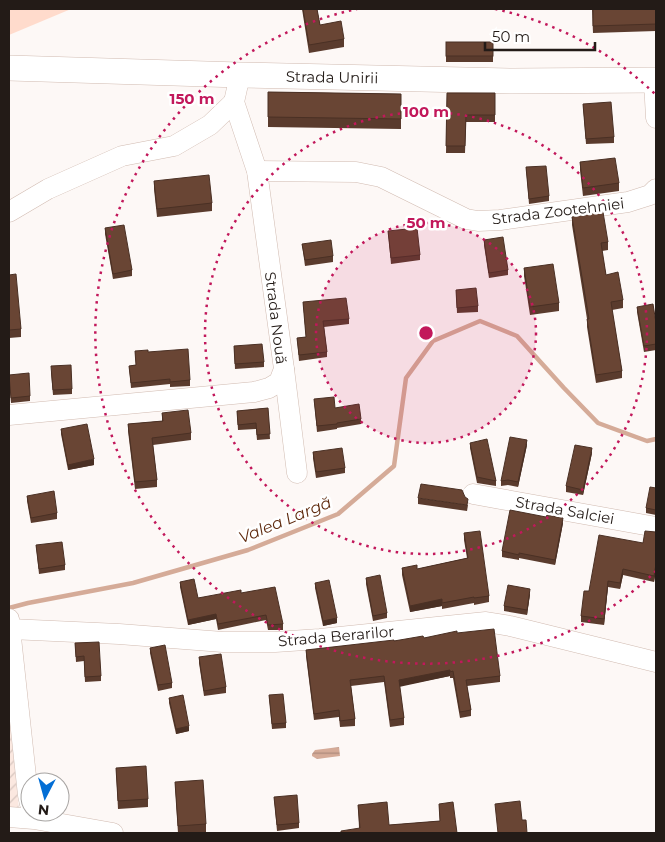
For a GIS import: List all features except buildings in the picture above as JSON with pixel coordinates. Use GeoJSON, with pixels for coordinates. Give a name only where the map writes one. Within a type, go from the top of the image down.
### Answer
{"type":"FeatureCollection","features":[{"type":"Feature","properties":{"kind":"main road","name":"Strada Unirii"},"geometry":{"type":"LineString","coordinates":[[9,68],[512,81],[655,80]]}},
{"type":"Feature","properties":{"kind":"street"},"geometry":{"type":"LineString","coordinates":[[9,212],[48,189],[122,156],[174,146],[210,125],[234,102],[240,75]]}},
{"type":"Feature","properties":{"kind":"street"},"geometry":{"type":"LineString","coordinates":[[655,80],[656,118]]}},
{"type":"Feature","properties":{"kind":"street","name":"Strada Nouă"},"geometry":{"type":"LineString","coordinates":[[9,415],[254,392],[270,388],[279,382],[284,369],[257,171],[234,102]]}},
{"type":"Feature","properties":{"kind":"street","name":"Strada Zootehniei"},"geometry":{"type":"LineString","coordinates":[[257,171],[356,172],[381,177],[466,219],[478,220],[507,219],[628,202],[650,195],[656,189]]}},
{"type":"Feature","properties":{"kind":"street"},"geometry":{"type":"LineString","coordinates":[[284,369],[297,473]]}},
{"type":"Feature","properties":{"kind":"street","name":"Strada Salciei"},"geometry":{"type":"LineString","coordinates":[[474,494],[656,527]]}},
{"type":"Feature","properties":{"kind":"street","name":"Strada Berarilor"},"geometry":{"type":"LineString","coordinates":[[10,624],[223,642],[275,642],[486,622],[510,626],[656,662]]}},
{"type":"Feature","properties":{"kind":"street"},"geometry":{"type":"LineString","coordinates":[[10,624],[26,772]]}},
{"type":"Feature","properties":{"kind":"street"},"geometry":{"type":"LineString","coordinates":[[58,822],[112,833]]}},
{"type":"Feature","properties":{"kind":"shaded area"},"geometry":{"type":"Polygon","coordinates":[[[9,9],[71,9],[9,35],[9,9]]]}},
{"type":"Feature","properties":{"kind":"shaded area"},"geometry":{"type":"Polygon","coordinates":[[[9,715],[19,810],[9,809],[9,715]]]}},
{"type":"Feature","properties":{"kind":"shaded area"},"geometry":{"type":"Polygon","coordinates":[[[339,747],[340,756],[317,759],[312,756],[315,750],[339,747]]]}},
{"type":"Feature","properties":{"kind":"waterway","name":"Valea Largă"},"geometry":{"type":"LineString","coordinates":[[9,608],[133,583],[248,550],[338,514],[394,466],[406,378],[433,341],[480,321],[517,336],[598,423],[647,441],[656,439]]}}]}
